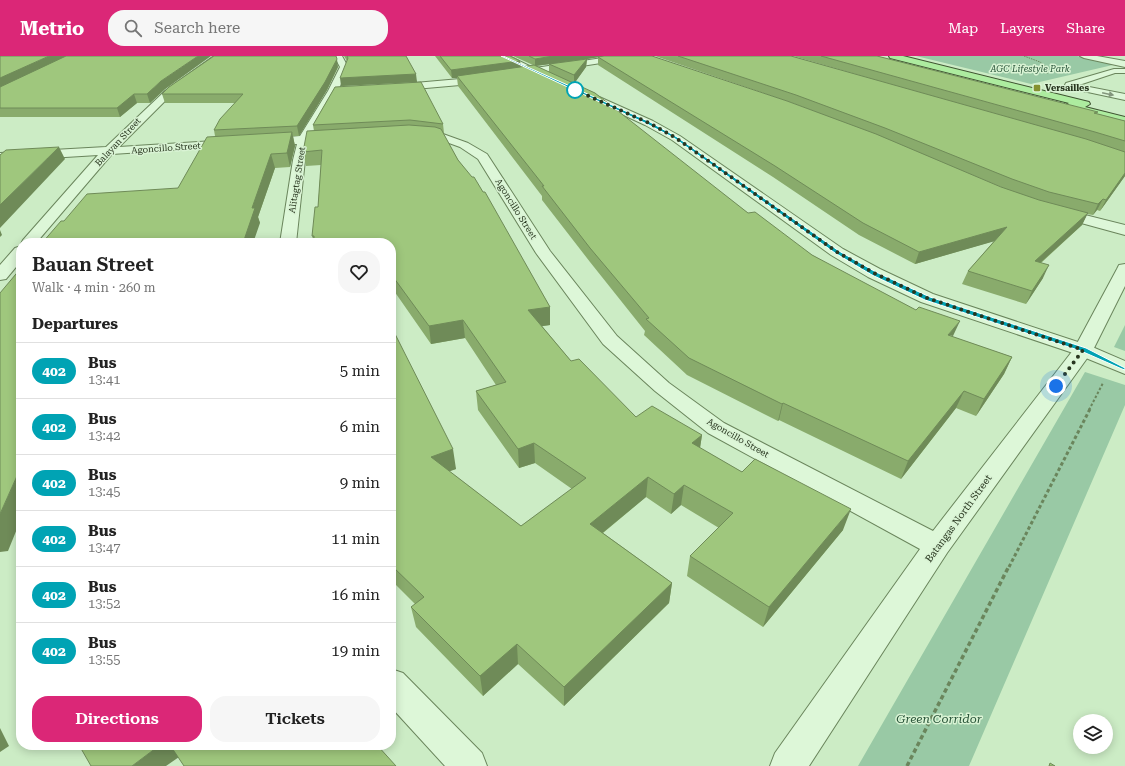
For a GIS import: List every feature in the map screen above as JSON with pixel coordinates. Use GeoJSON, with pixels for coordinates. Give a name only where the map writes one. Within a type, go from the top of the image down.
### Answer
{"type":"FeatureCollection","features":[{"type":"Feature","properties":{"kind":"main road"},"geometry":{"type":"LineString","coordinates":[[893,56],[1125,114]]}},
{"type":"Feature","properties":{"kind":"main road"},"geometry":{"type":"LineString","coordinates":[[880,58],[1125,120]]}},
{"type":"Feature","properties":{"kind":"street","name":"Balayan Street"},"geometry":{"type":"LineString","coordinates":[[32,238],[108,152],[143,116],[169,92],[220,56]]}},
{"type":"Feature","properties":{"kind":"street","name":"Alitagtag Street"},"geometry":{"type":"LineString","coordinates":[[289,238],[299,160],[304,140],[337,90],[344,68],[338,56]]}},
{"type":"Feature","properties":{"kind":"street"},"geometry":{"type":"LineString","coordinates":[[502,56],[562,84]]}},
{"type":"Feature","properties":{"kind":"street"},"geometry":{"type":"LineString","coordinates":[[386,88],[460,82],[633,56]]}},
{"type":"Feature","properties":{"kind":"street"},"geometry":{"type":"LineString","coordinates":[[1084,56],[1125,64]]}},
{"type":"Feature","properties":{"kind":"street"},"geometry":{"type":"LineString","coordinates":[[576,90],[649,123],[676,138],[837,252],[874,273],[927,298],[1083,350],[1119,365]]}},
{"type":"Feature","properties":{"kind":"street","name":"Agoncillo Street"},"geometry":{"type":"LineString","coordinates":[[404,134],[439,136],[464,144],[483,157],[544,253],[610,340],[662,387],[716,428],[937,546]]}},
{"type":"Feature","properties":{"kind":"street","name":"Agoncillo Street"},"geometry":{"type":"LineString","coordinates":[[0,157],[350,137]]}},
{"type":"Feature","properties":{"kind":"street"},"geometry":{"type":"LineString","coordinates":[[1046,209],[1125,230]]}},
{"type":"Feature","properties":{"kind":"street"},"geometry":{"type":"LineString","coordinates":[[0,275],[16,257]]}},
{"type":"Feature","properties":{"kind":"street","name":"Batangas North Street"},"geometry":{"type":"LineString","coordinates":[[788,766],[937,546],[1083,350],[1125,270]]}},
{"type":"Feature","properties":{"kind":"street"},"geometry":{"type":"LineString","coordinates":[[396,689],[469,766]]}},
{"type":"Feature","properties":{"kind":"lane"},"geometry":{"type":"LineString","coordinates":[[1125,71],[1114,71],[1069,85],[1125,97]]}},
{"type":"Feature","properties":{"kind":"path"},"geometry":{"type":"LineString","coordinates":[[907,766],[1119,365]]}},
{"type":"Feature","properties":{"kind":"green space","name":"AGC Lifestyle Park"},"geometry":{"type":"Polygon","coordinates":[[[916,56],[1077,56],[1117,64],[1031,84],[916,56]]]}},
{"type":"Feature","properties":{"kind":"green space"},"geometry":{"type":"Polygon","coordinates":[[[1125,325],[1125,351],[1114,347],[1125,325]]]}},
{"type":"Feature","properties":{"kind":"green space","name":"Green Corridor"},"geometry":{"type":"Polygon","coordinates":[[[1085,372],[1125,385],[1125,405],[969,766],[858,766],[1085,372]]]}},
{"type":"Feature","properties":{"kind":"building"},"geometry":{"type":"Polygon","coordinates":[[[0,56],[49,56],[0,78],[0,56]]]}},
{"type":"Feature","properties":{"kind":"building"},"geometry":{"type":"Polygon","coordinates":[[[66,56],[198,56],[161,81],[147,94],[134,94],[117,108],[0,108],[0,87],[66,56]]]}},
{"type":"Feature","properties":{"kind":"building"},"geometry":{"type":"Polygon","coordinates":[[[214,56],[336,56],[337,59],[325,82],[297,126],[214,130],[220,119],[243,94],[162,94],[169,87],[214,56]]]}},
{"type":"Feature","properties":{"kind":"building"},"geometry":{"type":"Polygon","coordinates":[[[347,56],[406,56],[416,74],[340,78],[348,58],[347,56]]]}},
{"type":"Feature","properties":{"kind":"building"},"geometry":{"type":"Polygon","coordinates":[[[440,56],[510,56],[520,61],[451,70],[440,56]]]}},
{"type":"Feature","properties":{"kind":"building"},"geometry":{"type":"Polygon","coordinates":[[[529,56],[553,56],[535,59],[529,56]]]}},
{"type":"Feature","properties":{"kind":"building"},"geometry":{"type":"Polygon","coordinates":[[[652,56],[787,101],[876,134],[1001,187],[1039,200],[1088,213],[1035,261],[1049,265],[1032,291],[968,271],[1007,227],[919,252],[863,223],[775,166],[598,57],[652,56]]]}},
{"type":"Feature","properties":{"kind":"building"},"geometry":{"type":"Polygon","coordinates":[[[678,56],[791,56],[1086,139],[1125,152],[1125,173],[1106,200],[1103,199],[1098,204],[1049,192],[796,95],[678,56]]]}},
{"type":"Feature","properties":{"kind":"building"},"geometry":{"type":"Polygon","coordinates":[[[821,56],[877,56],[1098,112],[1094,113],[1125,121],[1125,141],[1095,132],[821,56]]]}},
{"type":"Feature","properties":{"kind":"building"},"geometry":{"type":"Polygon","coordinates":[[[587,59],[574,75],[549,64],[587,59]]]}},
{"type":"Feature","properties":{"kind":"building"},"geometry":{"type":"Polygon","coordinates":[[[534,65],[595,93],[748,213],[755,212],[812,255],[916,310],[919,307],[960,321],[948,335],[1012,357],[984,399],[964,391],[908,461],[783,403],[782,404],[689,358],[646,319],[649,318],[590,248],[542,186],[544,186],[457,76],[534,65]]]}},
{"type":"Feature","properties":{"kind":"building"},"geometry":{"type":"Polygon","coordinates":[[[421,82],[443,124],[410,120],[313,125],[335,87],[421,82]]]}},
{"type":"Feature","properties":{"kind":"building"},"geometry":{"type":"Polygon","coordinates":[[[409,125],[435,127],[441,129],[458,160],[472,177],[474,177],[483,192],[485,192],[550,307],[528,310],[571,361],[579,359],[636,417],[652,406],[702,435],[692,443],[742,472],[755,459],[851,509],[769,607],[690,556],[733,513],[684,485],[674,494],[648,477],[590,524],[672,583],[564,687],[517,644],[480,676],[411,607],[424,597],[396,570],[396,336],[453,449],[431,457],[521,526],[586,478],[534,443],[518,449],[476,391],[506,382],[463,320],[429,326],[396,281],[396,238],[314,238],[314,236],[312,236],[315,207],[318,207],[322,150],[303,152],[307,131],[409,125]]]}},
{"type":"Feature","properties":{"kind":"building"},"geometry":{"type":"Polygon","coordinates":[[[292,132],[287,153],[271,154],[252,208],[255,208],[245,238],[46,238],[61,221],[64,221],[87,194],[178,188],[207,137],[292,132]]]}},
{"type":"Feature","properties":{"kind":"building"},"geometry":{"type":"Polygon","coordinates":[[[59,147],[0,205],[0,155],[6,150],[59,147]]]}},
{"type":"Feature","properties":{"kind":"building"},"geometry":{"type":"Polygon","coordinates":[[[16,274],[16,478],[0,514],[0,293],[16,274]]]}},
{"type":"Feature","properties":{"kind":"building"},"geometry":{"type":"Polygon","coordinates":[[[82,750],[153,750],[132,766],[91,766],[82,750]]]}},
{"type":"Feature","properties":{"kind":"building"},"geometry":{"type":"Polygon","coordinates":[[[173,750],[382,750],[396,766],[184,766],[173,750]]]}},
{"type":"Feature","properties":{"kind":"bus line","name":"402"},"geometry":{"type":"LineString","coordinates":[[502,56],[649,123],[676,138],[837,252],[874,273],[927,298],[1083,350],[1125,368]]}},
{"type":"Feature","properties":{"kind":"place","name":"Versailles"},"geometry":{"type":"Point","coordinates":[1037,88]}},
{"type":"Feature","properties":{"kind":"route"},"geometry":{"type":"LineString","coordinates":[[575,90],[649,123],[676,138],[837,252],[874,273],[927,298],[1083,350],[1056,386]]}}]}
